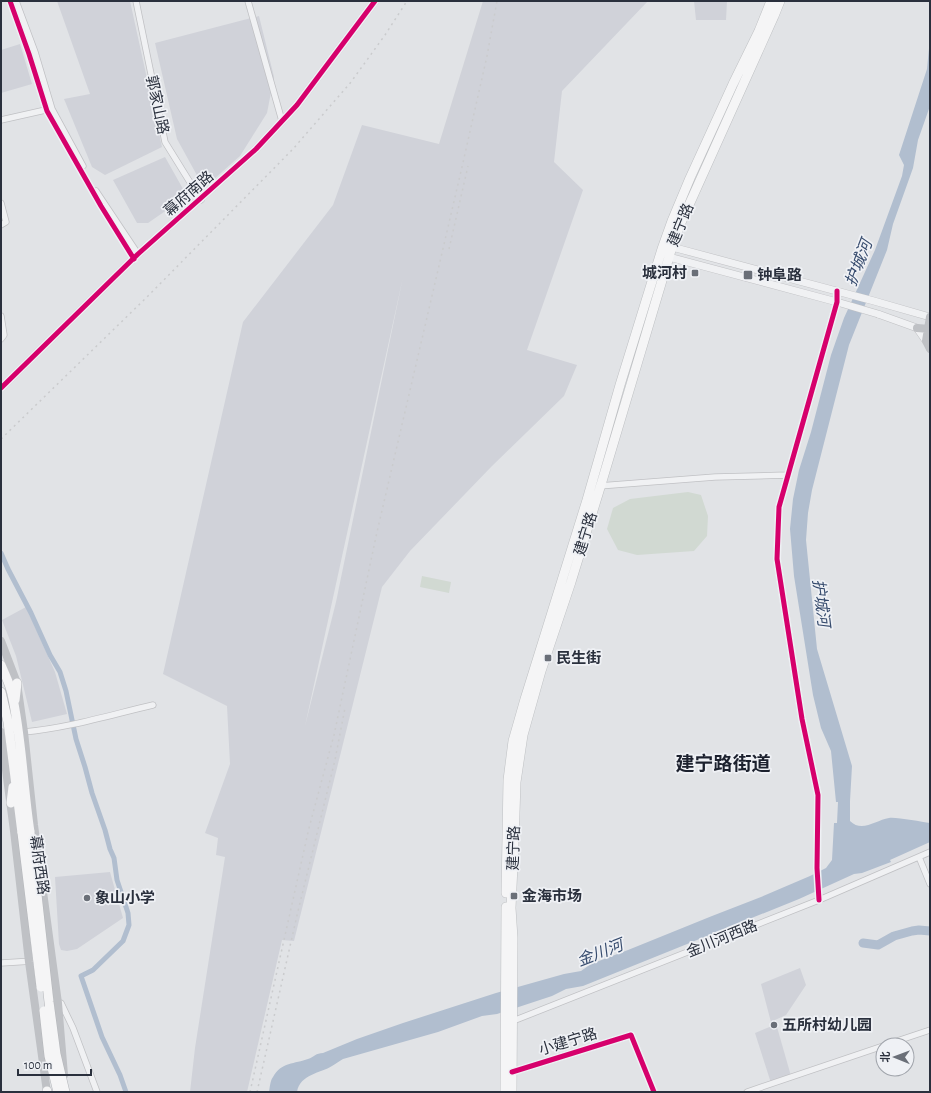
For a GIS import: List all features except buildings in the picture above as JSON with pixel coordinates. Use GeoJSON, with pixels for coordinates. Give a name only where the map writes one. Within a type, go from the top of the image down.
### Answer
{"type":"FeatureCollection","features":[{"type":"Feature","properties":{"kind":"main road","name":"建宁路"},"geometry":{"type":"LineString","coordinates":[[505,1092],[509,988],[513,938],[508,908],[508,780],[514,741],[525,699],[591,487],[620,385],[662,250],[690,178],[759,31],[771,1]]}},
{"type":"Feature","properties":{"kind":"main road","name":"建宁路"},"geometry":{"type":"LineString","coordinates":[[508,908],[514,844],[516,782],[523,735],[541,671],[601,486],[672,247],[680,225],[780,1]]}},
{"type":"Feature","properties":{"kind":"main road"},"geometry":{"type":"LineString","coordinates":[[930,318],[926,341],[930,348]]}},
{"type":"Feature","properties":{"kind":"main road"},"geometry":{"type":"LineString","coordinates":[[917,328],[929,329]]}},
{"type":"Feature","properties":{"kind":"main road","name":"幕府西路"},"geometry":{"type":"LineString","coordinates":[[1,641],[17,682],[58,1003],[65,1092]]}},
{"type":"Feature","properties":{"kind":"main road","name":"幕府西路"},"geometry":{"type":"LineString","coordinates":[[1,665],[12,693],[26,809],[26,833],[49,1056],[58,1092]]}},
{"type":"Feature","properties":{"kind":"main road"},"geometry":{"type":"LineString","coordinates":[[14,709],[17,682]]}},
{"type":"Feature","properties":{"kind":"main road","name":"幕府西路"},"geometry":{"type":"LineString","coordinates":[[2,695],[8,722],[15,776],[26,833],[56,1054],[65,1092]]}},
{"type":"Feature","properties":{"kind":"main road","name":"幕府西路"},"geometry":{"type":"LineString","coordinates":[[1,732],[11,803],[28,962],[47,1092]]}},
{"type":"Feature","properties":{"kind":"main road"},"geometry":{"type":"LineString","coordinates":[[11,803],[15,776]]}},
{"type":"Feature","properties":{"kind":"main road"},"geometry":{"type":"LineString","coordinates":[[26,809],[34,823]]}},
{"type":"Feature","properties":{"kind":"main road"},"geometry":{"type":"LineString","coordinates":[[25,931],[38,935],[44,932],[47,926]]}},
{"type":"Feature","properties":{"kind":"main road"},"geometry":{"type":"LineString","coordinates":[[42,961],[48,1008],[54,1023],[60,1031]]}},
{"type":"Feature","properties":{"kind":"main road"},"geometry":{"type":"LineString","coordinates":[[33,992],[36,988],[41,987],[45,991]]}},
{"type":"Feature","properties":{"kind":"main road","name":"建宁路"},"geometry":{"type":"LineString","coordinates":[[509,1012],[513,1021],[512,1092]]}},
{"type":"Feature","properties":{"kind":"street"},"geometry":{"type":"LineString","coordinates":[[10,1],[47,111],[101,206],[136,256]]}},
{"type":"Feature","properties":{"kind":"street"},"geometry":{"type":"LineString","coordinates":[[16,1],[35,52],[52,109],[94,187],[136,256]]}},
{"type":"Feature","properties":{"kind":"street","name":"郭家山路"},"geometry":{"type":"LineString","coordinates":[[136,1],[165,142],[201,200]]}},
{"type":"Feature","properties":{"kind":"street"},"geometry":{"type":"LineString","coordinates":[[248,1],[282,121]]}},
{"type":"Feature","properties":{"kind":"street"},"geometry":{"type":"LineString","coordinates":[[364,1],[373,4]]}},
{"type":"Feature","properties":{"kind":"street","name":"幕府南路"},"geometry":{"type":"LineString","coordinates":[[1,388],[136,256],[256,150],[297,105],[373,4]]}},
{"type":"Feature","properties":{"kind":"street"},"geometry":{"type":"LineString","coordinates":[[1,120],[52,109]]}},
{"type":"Feature","properties":{"kind":"street"},"geometry":{"type":"LineString","coordinates":[[1,203],[6,222],[1,225]]}},
{"type":"Feature","properties":{"kind":"street"},"geometry":{"type":"LineString","coordinates":[[926,341],[917,328],[878,314],[669,257],[662,250],[672,247],[849,294],[930,318]]}},
{"type":"Feature","properties":{"kind":"street"},"geometry":{"type":"LineString","coordinates":[[819,900],[818,795],[802,719],[777,559],[779,507],[837,302],[837,291]]}},
{"type":"Feature","properties":{"kind":"street"},"geometry":{"type":"LineString","coordinates":[[1,316],[4,335],[1,339]]}},
{"type":"Feature","properties":{"kind":"street"},"geometry":{"type":"LineString","coordinates":[[591,487],[715,477],[788,475]]}},
{"type":"Feature","properties":{"kind":"street"},"geometry":{"type":"LineString","coordinates":[[24,732],[49,730],[83,723],[153,705]]}},
{"type":"Feature","properties":{"kind":"street","name":"金川河西路"},"geometry":{"type":"LineString","coordinates":[[513,1021],[819,900],[930,852]]}},
{"type":"Feature","properties":{"kind":"street"},"geometry":{"type":"LineString","coordinates":[[919,856],[930,884]]}},
{"type":"Feature","properties":{"kind":"street"},"geometry":{"type":"LineString","coordinates":[[1,964],[52,960]]}},
{"type":"Feature","properties":{"kind":"street"},"geometry":{"type":"LineString","coordinates":[[58,1003],[61,1003],[73,1028],[97,1092]]}},
{"type":"Feature","properties":{"kind":"street"},"geometry":{"type":"LineString","coordinates":[[909,1037],[930,1030]]}},
{"type":"Feature","properties":{"kind":"street","name":"小建宁路"},"geometry":{"type":"LineString","coordinates":[[512,1072],[632,1035],[654,1092]]}},
{"type":"Feature","properties":{"kind":"street"},"geometry":{"type":"LineString","coordinates":[[747,1092],[875,1048]]}},
{"type":"Feature","properties":{"kind":"shaded area"},"geometry":{"type":"Polygon","coordinates":[[[57,1],[130,1],[162,147],[105,175],[92,167],[64,99],[90,94],[57,1]]]}},
{"type":"Feature","properties":{"kind":"shaded area"},"geometry":{"type":"Polygon","coordinates":[[[483,1],[648,1],[562,91],[554,162],[583,190],[527,350],[577,365],[564,396],[492,466],[410,551],[382,587],[294,941],[282,940],[247,1092],[190,1092],[195,1048],[225,857],[216,855],[218,838],[205,833],[230,764],[227,706],[163,674],[243,322],[333,205],[362,125],[439,144],[483,1]],[[403,277],[305,726],[336,602],[403,277]]]}},
{"type":"Feature","properties":{"kind":"shaded area"},"geometry":{"type":"Polygon","coordinates":[[[694,1],[727,1],[726,20],[696,20],[694,1]]]}},
{"type":"Feature","properties":{"kind":"shaded area"},"geometry":{"type":"Polygon","coordinates":[[[259,16],[274,77],[267,113],[240,156],[204,188],[177,139],[155,43],[259,16]]]}},
{"type":"Feature","properties":{"kind":"shaded area"},"geometry":{"type":"Polygon","coordinates":[[[20,44],[32,84],[1,93],[1,50],[20,44]]]}},
{"type":"Feature","properties":{"kind":"shaded area"},"geometry":{"type":"Polygon","coordinates":[[[165,157],[187,196],[148,223],[137,223],[113,180],[165,157]]]}},
{"type":"Feature","properties":{"kind":"shaded area"},"geometry":{"type":"Polygon","coordinates":[[[688,492],[701,495],[708,516],[707,536],[694,551],[637,555],[618,550],[607,529],[613,508],[630,499],[688,492]]]}},
{"type":"Feature","properties":{"kind":"shaded area"},"geometry":{"type":"Polygon","coordinates":[[[422,576],[451,582],[449,593],[420,587],[422,576]]]}},
{"type":"Feature","properties":{"kind":"shaded area"},"geometry":{"type":"Polygon","coordinates":[[[26,607],[55,672],[67,714],[32,722],[16,656],[2,620],[26,607]]]}},
{"type":"Feature","properties":{"kind":"shaded area","name":"象山小学"},"geometry":{"type":"Polygon","coordinates":[[[110,872],[123,918],[77,949],[67,951],[61,950],[59,944],[55,877],[110,872]]]}},
{"type":"Feature","properties":{"kind":"shaded area","name":"五所村幼儿园"},"geometry":{"type":"Polygon","coordinates":[[[800,968],[806,985],[786,1015],[775,1020],[791,1076],[771,1083],[755,1033],[772,1026],[761,984],[800,968]]]}},
{"type":"Feature","properties":{"kind":"water"},"geometry":{"type":"Polygon","coordinates":[[[930,38],[930,106],[918,140],[913,168],[893,224],[887,250],[849,345],[812,490],[808,513],[806,540],[817,649],[852,766],[850,821],[859,826],[869,825],[889,818],[930,823],[930,842],[890,860],[891,862],[862,873],[854,874],[799,899],[583,986],[566,989],[552,996],[497,1014],[482,1016],[438,1032],[343,1059],[306,1078],[302,1081],[297,1092],[269,1092],[272,1079],[276,1072],[284,1066],[308,1059],[317,1054],[403,1023],[496,993],[564,974],[581,971],[591,964],[761,897],[810,876],[826,868],[832,860],[834,823],[837,823],[838,802],[836,802],[831,751],[821,728],[813,695],[794,576],[790,529],[793,499],[799,470],[811,432],[831,355],[844,318],[875,250],[902,176],[904,165],[899,155],[927,69],[930,38]]]}},
{"type":"Feature","properties":{"kind":"waterway"},"geometry":{"type":"LineString","coordinates":[[1,553],[50,655],[60,672],[66,691],[76,739],[114,858],[117,880],[128,913],[129,925],[123,941],[93,970],[81,976],[102,1037],[120,1075],[126,1092]]}},
{"type":"Feature","properties":{"kind":"waterway","name":"护城河"},"geometry":{"type":"LineString","coordinates":[[863,943],[878,945],[894,936],[912,931],[930,931]]}},
{"type":"Feature","properties":{"kind":"railway"},"geometry":{"type":"LineString","coordinates":[[1,439],[148,296],[293,149],[351,82],[385,35],[407,1]]}},
{"type":"Feature","properties":{"kind":"railway"},"geometry":{"type":"LineString","coordinates":[[250,1092],[309,828],[334,735],[377,532],[487,56],[497,1]]}},
{"type":"Feature","properties":{"kind":"railway"},"geometry":{"type":"LineString","coordinates":[[449,249],[468,166]]}},
{"type":"Feature","properties":{"kind":"railway"},"geometry":{"type":"LineString","coordinates":[[257,1092],[298,911],[335,760],[345,708]]}},
{"type":"Feature","properties":{"kind":"cycle path"},"geometry":{"type":"LineString","coordinates":[[10,1],[47,111],[101,206],[134,259]]}},
{"type":"Feature","properties":{"kind":"cycle path"},"geometry":{"type":"LineString","coordinates":[[1,388],[138,254],[256,149],[297,105],[375,1]]}},
{"type":"Feature","properties":{"kind":"cycle path"},"geometry":{"type":"LineString","coordinates":[[819,900],[817,868],[818,795],[802,719],[777,559],[779,507],[837,302],[837,291]]}},
{"type":"Feature","properties":{"kind":"cycle path"},"geometry":{"type":"LineString","coordinates":[[512,1072],[631,1035],[654,1092]]}},
{"type":"Feature","properties":{"kind":"place","name":"城河村"},"geometry":{"type":"Point","coordinates":[695,273]}},
{"type":"Feature","properties":{"kind":"place","name":"钟阜路"},"geometry":{"type":"Point","coordinates":[748,275]}},
{"type":"Feature","properties":{"kind":"place","name":"民生街"},"geometry":{"type":"Point","coordinates":[548,658]}},
{"type":"Feature","properties":{"kind":"place","name":"金海市场"},"geometry":{"type":"Point","coordinates":[514,896]}},
{"type":"Feature","properties":{"kind":"place","name":"象山小学"},"geometry":{"type":"Point","coordinates":[87,898]}},
{"type":"Feature","properties":{"kind":"place","name":"五所村幼儿园"},"geometry":{"type":"Point","coordinates":[774,1025]}},
{"type":"Feature","properties":{"kind":"district","name":"建宁路街道"},"geometry":{"type":"Point","coordinates":[723,764]}},
{"type":"Feature","properties":{"kind":"water label","name":"金川河"},"geometry":{"type":"Point","coordinates":[600,953]}}]}
